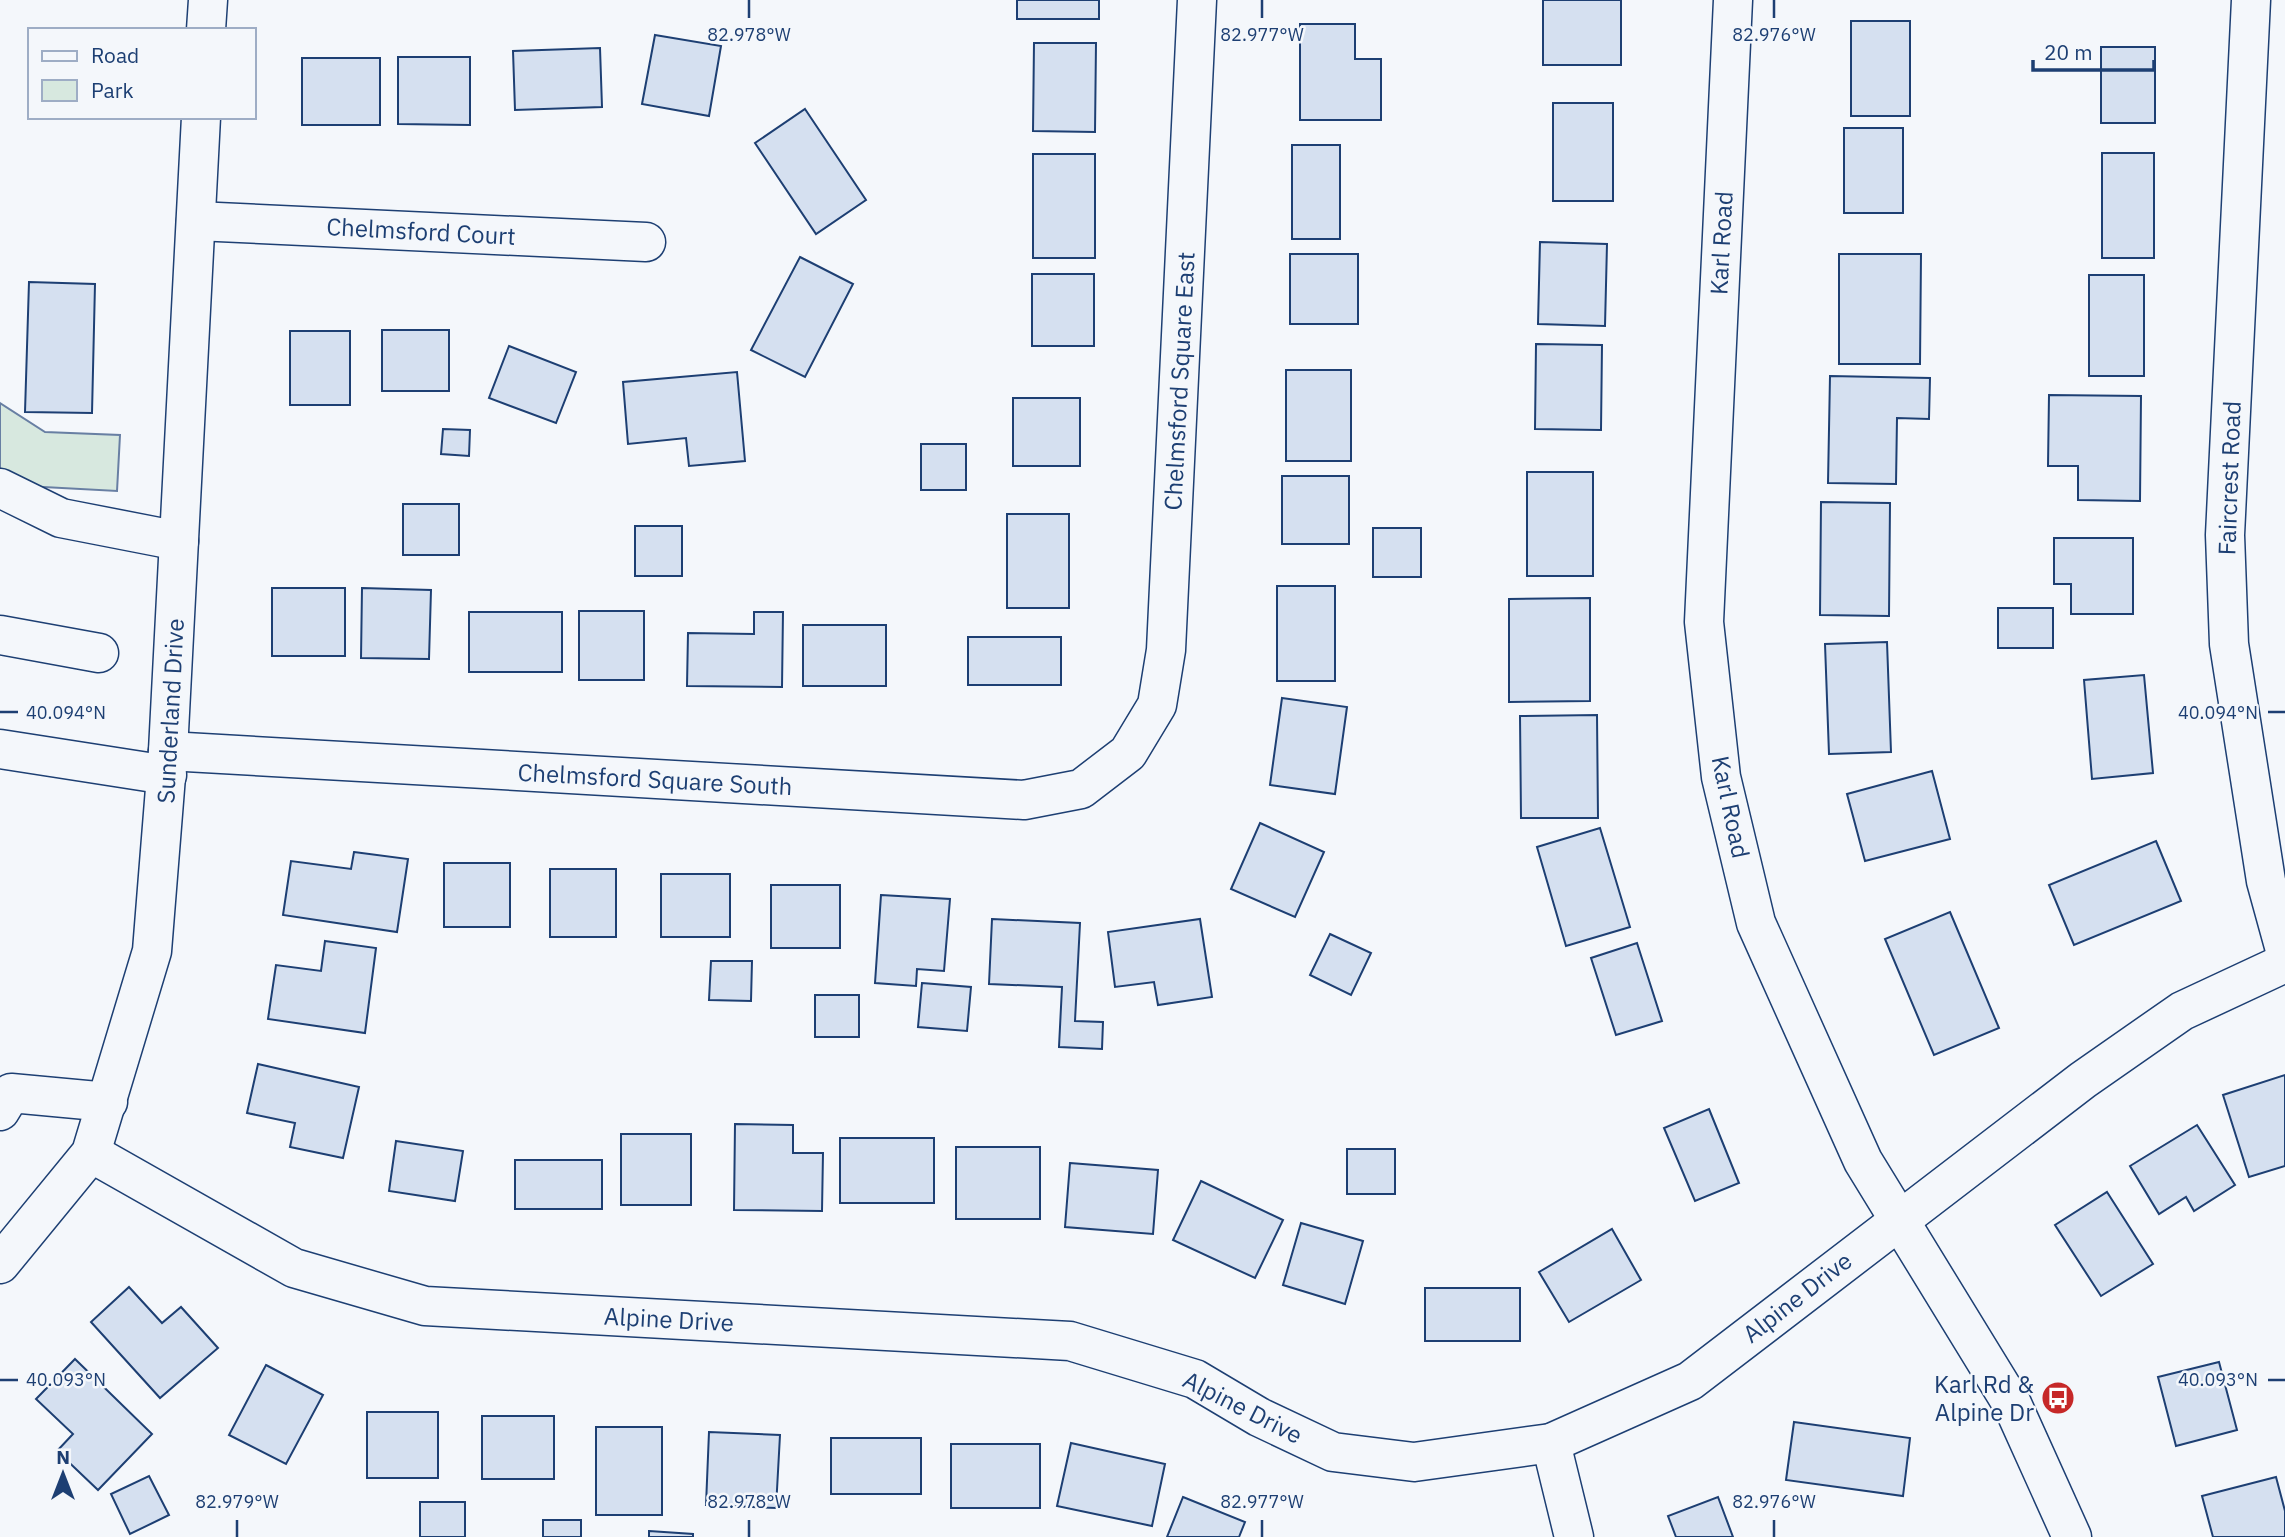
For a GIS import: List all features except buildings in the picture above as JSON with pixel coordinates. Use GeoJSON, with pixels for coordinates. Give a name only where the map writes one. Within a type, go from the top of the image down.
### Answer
{"type":"FeatureCollection","features":[{"type":"Feature","properties":{"kind":"street"},"geometry":{"type":"LineString","coordinates":[[206,28],[208,0]]}},
{"type":"Feature","properties":{"kind":"street","name":"Chelmsford Square East"},"geometry":{"type":"LineString","coordinates":[[1128,752],[1157,705],[1166,650],[1197,0]]}},
{"type":"Feature","properties":{"kind":"street","name":"Karl Road"},"geometry":{"type":"LineString","coordinates":[[1733,0],[1704,622],[1721,777],[1756,923],[1863,1161],[2012,1404],[2071,1537]]}},
{"type":"Feature","properties":{"kind":"street","name":"Faircrest Road"},"geometry":{"type":"LineString","coordinates":[[2251,0],[2225,535],[2229,630],[2266,881],[2285,950]]}},
{"type":"Feature","properties":{"kind":"street","name":"Sunderland Drive"},"geometry":{"type":"LineString","coordinates":[[0,1264],[91,1153],[152,951],[168,763],[201,119]]}},
{"type":"Feature","properties":{"kind":"street","name":"Chelmsford Court"},"geometry":{"type":"LineString","coordinates":[[196,221],[646,242]]}},
{"type":"Feature","properties":{"kind":"street"},"geometry":{"type":"LineString","coordinates":[[0,488],[61,518],[179,541]]}},
{"type":"Feature","properties":{"kind":"street"},"geometry":{"type":"LineString","coordinates":[[0,635],[99,653]]}},
{"type":"Feature","properties":{"kind":"street","name":"Chelmsford Square South"},"geometry":{"type":"LineString","coordinates":[[0,749],[168,763],[1024,800],[1082,789],[1128,752]]}},
{"type":"Feature","properties":{"kind":"street","name":"Alpine Drive"},"geometry":{"type":"LineString","coordinates":[[91,1153],[295,1268],[425,1306],[1070,1341],[1195,1379],[1259,1417],[1333,1452],[1415,1462],[1551,1443],[1690,1381],[2082,1080],[2182,1011],[2285,963]]}},
{"type":"Feature","properties":{"kind":"street"},"geometry":{"type":"LineString","coordinates":[[0,1111],[11,1093],[108,1102]]}},
{"type":"Feature","properties":{"kind":"street"},"geometry":{"type":"LineString","coordinates":[[1551,1443],[1574,1537]]}},
{"type":"Feature","properties":{"kind":"green space"},"geometry":{"type":"Polygon","coordinates":[[[0,403],[45,432],[120,435],[117,491],[25,486],[0,470],[0,403]]]}},
{"type":"Feature","properties":{"kind":"place","name":"Karl Rd & Alpine Dr"},"geometry":{"type":"Point","coordinates":[2058,1398]}}]}
